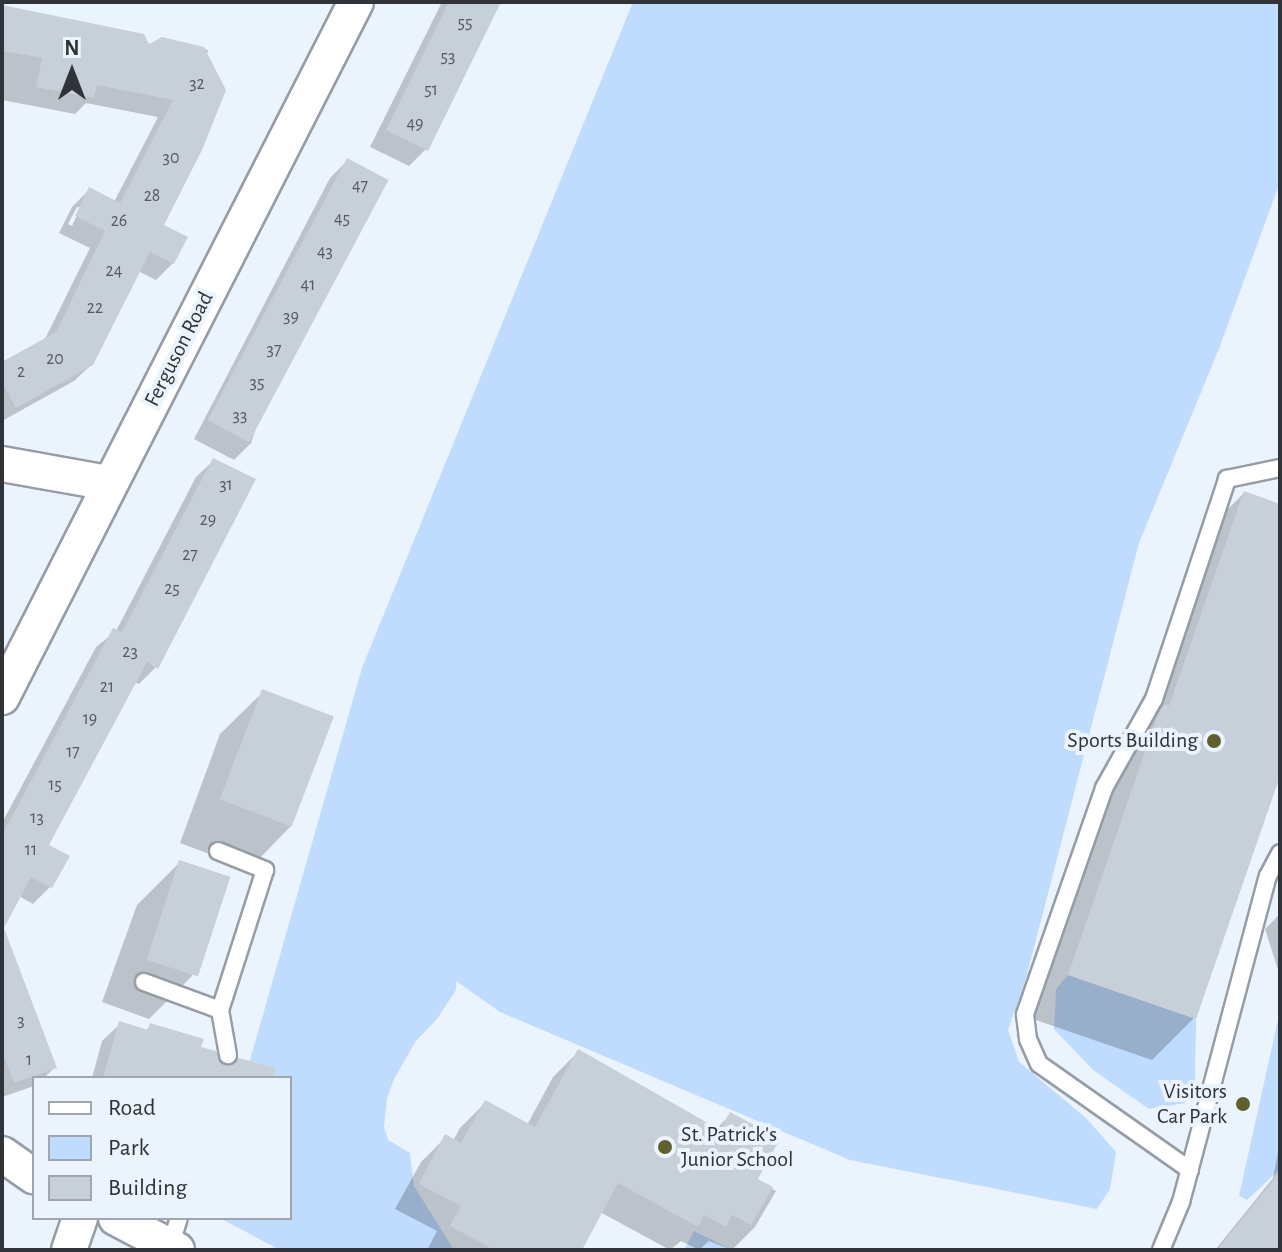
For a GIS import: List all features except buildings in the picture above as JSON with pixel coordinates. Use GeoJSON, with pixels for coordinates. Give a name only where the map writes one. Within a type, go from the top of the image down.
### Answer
{"type":"FeatureCollection","features":[{"type":"Feature","properties":{"kind":"street","name":"Ferguson Road"},"geometry":{"type":"LineString","coordinates":[[2,697],[356,2]]}},
{"type":"Feature","properties":{"kind":"street"},"geometry":{"type":"LineString","coordinates":[[2,464],[109,483]]}},
{"type":"Feature","properties":{"kind":"street"},"geometry":{"type":"LineString","coordinates":[[2,1154],[32,1175]]}},
{"type":"Feature","properties":{"kind":"street"},"geometry":{"type":"LineString","coordinates":[[69,1250],[71,1234],[79,1220]]}},
{"type":"Feature","properties":{"kind":"street"},"geometry":{"type":"LineString","coordinates":[[122,1220],[175,1238]]}},
{"type":"Feature","properties":{"kind":"lane"},"geometry":{"type":"LineString","coordinates":[[1190,1170],[1039,1064],[1028,1039],[1025,1014],[1104,788],[1154,699],[1227,479],[1280,468]]}},
{"type":"Feature","properties":{"kind":"lane"},"geometry":{"type":"LineString","coordinates":[[218,851],[265,870],[220,1010],[228,1055]]}},
{"type":"Feature","properties":{"kind":"lane"},"geometry":{"type":"LineString","coordinates":[[1161,1250],[1190,1170],[1268,876],[1280,853]]}},
{"type":"Feature","properties":{"kind":"lane"},"geometry":{"type":"LineString","coordinates":[[144,982],[220,1010]]}},
{"type":"Feature","properties":{"kind":"green space"},"geometry":{"type":"Polygon","coordinates":[[[633,2],[1280,2],[1280,182],[1220,346],[1139,543],[1026,978],[1008,1030],[1019,1062],[1086,1118],[1116,1152],[1110,1189],[1097,1209],[850,1160],[500,1012],[456,981],[456,990],[437,1019],[416,1041],[395,1077],[387,1098],[384,1127],[388,1140],[410,1153],[414,1186],[454,1250],[280,1250],[224,1220],[292,1220],[292,1076],[246,1076],[362,668],[633,2]]]}},
{"type":"Feature","properties":{"kind":"green space"},"geometry":{"type":"Polygon","coordinates":[[[1068,975],[1196,1019],[1195,1079],[1185,1103],[1149,1109],[1093,1070],[1054,1029],[1056,989],[1068,975]]]}},
{"type":"Feature","properties":{"kind":"green space"},"geometry":{"type":"Polygon","coordinates":[[[1280,1011],[1280,1169],[1247,1200],[1239,1196],[1280,1011]]]}},
{"type":"Feature","properties":{"kind":"green space"},"geometry":{"type":"Polygon","coordinates":[[[694,1231],[732,1250],[684,1250],[694,1231]]]}},
{"type":"Feature","properties":{"kind":"place","name":"Sports Building"},"geometry":{"type":"Point","coordinates":[1214,741]}},
{"type":"Feature","properties":{"kind":"place","name":"Visitors Car Park"},"geometry":{"type":"Point","coordinates":[1243,1104]}},
{"type":"Feature","properties":{"kind":"place","name":"St. Patrick's Junior School"},"geometry":{"type":"Point","coordinates":[665,1147]}}]}
